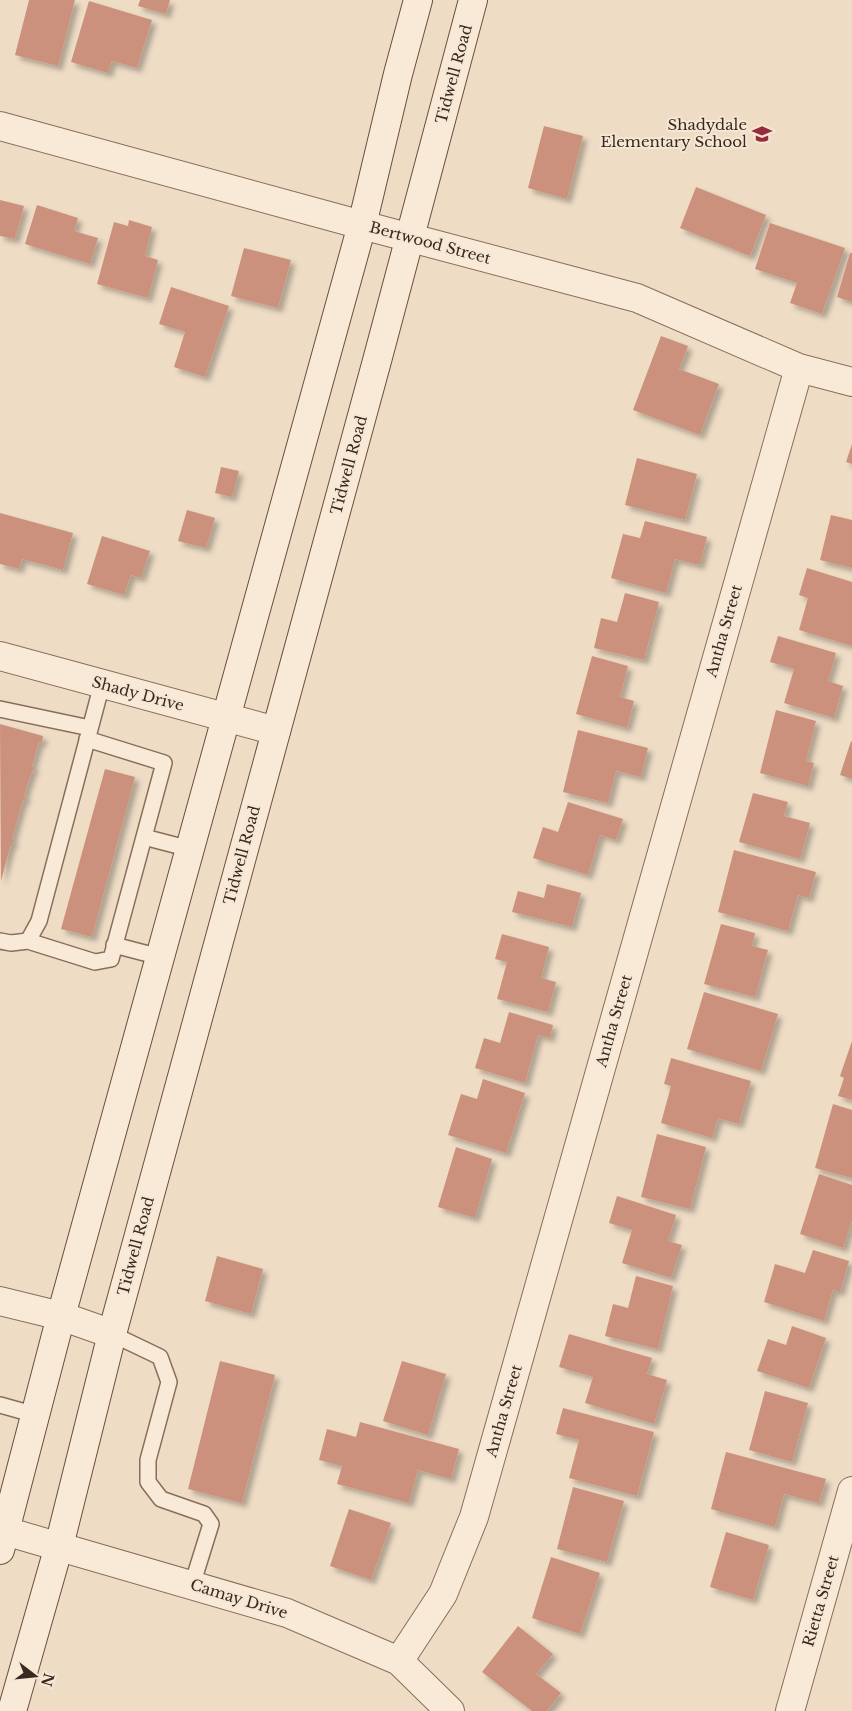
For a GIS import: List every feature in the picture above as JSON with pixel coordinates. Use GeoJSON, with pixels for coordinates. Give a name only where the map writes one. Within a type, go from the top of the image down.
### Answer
{"type":"FeatureCollection","features":[{"type":"Feature","properties":{"kind":"street"},"geometry":{"type":"LineString","coordinates":[[3,1540],[61,1316],[362,225],[398,74],[418,0]]}},
{"type":"Feature","properties":{"kind":"street","name":"Tidwell Road"},"geometry":{"type":"LineString","coordinates":[[12,1711],[58,1546],[112,1334],[473,0]]}},
{"type":"Feature","properties":{"kind":"street","name":"Bertwood Street"},"geometry":{"type":"LineString","coordinates":[[0,126],[637,298],[799,368],[852,382]]}},
{"type":"Feature","properties":{"kind":"street","name":"Antha Street"},"geometry":{"type":"LineString","coordinates":[[399,1661],[443,1594],[474,1517],[799,368]]}},
{"type":"Feature","properties":{"kind":"street","name":"Shady Drive"},"geometry":{"type":"LineString","coordinates":[[0,656],[276,731]]}},
{"type":"Feature","properties":{"kind":"street"},"geometry":{"type":"LineString","coordinates":[[0,1301],[61,1316],[112,1334]]}},
{"type":"Feature","properties":{"kind":"street","name":"Rietta Street"},"geometry":{"type":"LineString","coordinates":[[790,1711],[852,1492]]}},
{"type":"Feature","properties":{"kind":"street","name":"Camay Drive"},"geometry":{"type":"LineString","coordinates":[[3,1540],[58,1546],[287,1613],[399,1661],[450,1711]]}},
{"type":"Feature","properties":{"kind":"lane"},"geometry":{"type":"LineString","coordinates":[[28,941],[39,922],[102,684]]}},
{"type":"Feature","properties":{"kind":"lane"},"geometry":{"type":"LineString","coordinates":[[0,709],[89,734],[164,763],[111,959],[95,962],[28,941],[11,943],[0,940]]}},
{"type":"Feature","properties":{"kind":"lane"},"geometry":{"type":"LineString","coordinates":[[144,838],[190,849]]}},
{"type":"Feature","properties":{"kind":"lane"},"geometry":{"type":"LineString","coordinates":[[114,945],[160,957]]}},
{"type":"Feature","properties":{"kind":"lane"},"geometry":{"type":"LineString","coordinates":[[112,1334],[160,1357],[169,1382],[148,1460],[148,1482],[161,1499],[204,1514],[211,1524],[192,1585]]}},
{"type":"Feature","properties":{"kind":"lane"},"geometry":{"type":"LineString","coordinates":[[0,1405],[36,1415]]}},
{"type":"Feature","properties":{"kind":"building"},"geometry":{"type":"Polygon","coordinates":[[[29,0],[75,0],[58,66],[15,55],[29,0]]]}},
{"type":"Feature","properties":{"kind":"building"},"geometry":{"type":"Polygon","coordinates":[[[140,0],[170,0],[166,14],[138,6],[140,0]]]}},
{"type":"Feature","properties":{"kind":"building"},"geometry":{"type":"Polygon","coordinates":[[[89,1],[152,20],[137,68],[112,61],[108,73],[71,62],[89,1]]]}},
{"type":"Feature","properties":{"kind":"building"},"geometry":{"type":"Polygon","coordinates":[[[544,126],[583,136],[567,199],[528,188],[544,126]]]}},
{"type":"Feature","properties":{"kind":"building"},"geometry":{"type":"Polygon","coordinates":[[[696,187],[766,215],[750,256],[680,228],[696,187]]]}},
{"type":"Feature","properties":{"kind":"building"},"geometry":{"type":"Polygon","coordinates":[[[0,200],[24,206],[15,239],[0,236],[0,200]]]}},
{"type":"Feature","properties":{"kind":"building"},"geometry":{"type":"Polygon","coordinates":[[[37,205],[78,218],[74,231],[98,238],[90,264],[25,244],[37,205]]]}},
{"type":"Feature","properties":{"kind":"building"},"geometry":{"type":"Polygon","coordinates":[[[129,220],[152,227],[145,256],[158,260],[148,298],[97,284],[114,222],[128,226],[129,220]]]}},
{"type":"Feature","properties":{"kind":"building"},"geometry":{"type":"Polygon","coordinates":[[[770,223],[845,248],[822,314],[790,303],[797,283],[755,269],[770,223]]]}},
{"type":"Feature","properties":{"kind":"building"},"geometry":{"type":"Polygon","coordinates":[[[244,248],[291,260],[278,308],[231,296],[244,248]]]}},
{"type":"Feature","properties":{"kind":"building"},"geometry":{"type":"Polygon","coordinates":[[[850,253],[852,253],[852,302],[837,297],[850,253]]]}},
{"type":"Feature","properties":{"kind":"building"},"geometry":{"type":"Polygon","coordinates":[[[171,287],[229,306],[205,377],[174,367],[185,332],[159,324],[171,287]]]}},
{"type":"Feature","properties":{"kind":"building"},"geometry":{"type":"Polygon","coordinates":[[[661,336],[688,346],[679,369],[719,384],[700,435],[633,410],[661,336]]]}},
{"type":"Feature","properties":{"kind":"building"},"geometry":{"type":"Polygon","coordinates":[[[852,444],[852,464],[846,462],[852,444]]]}},
{"type":"Feature","properties":{"kind":"building"},"geometry":{"type":"Polygon","coordinates":[[[637,458],[697,474],[685,520],[625,505],[637,458]]]}},
{"type":"Feature","properties":{"kind":"building"},"geometry":{"type":"Polygon","coordinates":[[[221,467],[239,471],[232,497],[215,493],[221,467]]]}},
{"type":"Feature","properties":{"kind":"building"},"geometry":{"type":"Polygon","coordinates":[[[187,510],[215,518],[206,548],[178,541],[187,510]]]}},
{"type":"Feature","properties":{"kind":"building"},"geometry":{"type":"Polygon","coordinates":[[[0,513],[73,533],[63,570],[22,559],[19,569],[0,564],[0,513]]]}},
{"type":"Feature","properties":{"kind":"building"},"geometry":{"type":"Polygon","coordinates":[[[831,515],[852,520],[852,568],[820,560],[831,515]]]}},
{"type":"Feature","properties":{"kind":"building"},"geometry":{"type":"Polygon","coordinates":[[[645,521],[707,537],[700,565],[675,559],[666,593],[611,578],[623,534],[640,538],[645,521]]]}},
{"type":"Feature","properties":{"kind":"building"},"geometry":{"type":"Polygon","coordinates":[[[102,536],[150,551],[141,578],[131,575],[124,595],[87,584],[102,536]]]}},
{"type":"Feature","properties":{"kind":"building"},"geometry":{"type":"Polygon","coordinates":[[[807,568],[852,582],[852,646],[799,630],[808,598],[799,595],[807,568]]]}},
{"type":"Feature","properties":{"kind":"building"},"geometry":{"type":"Polygon","coordinates":[[[625,593],[659,602],[644,660],[594,648],[601,618],[617,622],[625,593]]]}},
{"type":"Feature","properties":{"kind":"building"},"geometry":{"type":"Polygon","coordinates":[[[778,636],[836,653],[828,681],[843,686],[834,718],[784,703],[794,669],[770,662],[778,636]]]}},
{"type":"Feature","properties":{"kind":"building"},"geometry":{"type":"Polygon","coordinates":[[[592,656],[628,666],[620,697],[634,701],[627,728],[576,714],[592,656]]]}},
{"type":"Feature","properties":{"kind":"building"},"geometry":{"type":"Polygon","coordinates":[[[776,710],[816,721],[806,761],[814,763],[808,786],[760,773],[776,710]]]}},
{"type":"Feature","properties":{"kind":"building"},"geometry":{"type":"Polygon","coordinates":[[[0,724],[43,736],[42,743],[39,742],[32,766],[34,767],[33,773],[32,771],[24,796],[26,795],[25,801],[23,800],[12,839],[14,840],[13,844],[11,844],[1,881],[0,724]]]}},
{"type":"Feature","properties":{"kind":"building"},"geometry":{"type":"Polygon","coordinates":[[[578,730],[648,748],[641,777],[616,771],[608,803],[563,792],[578,730]]]}},
{"type":"Feature","properties":{"kind":"building"},"geometry":{"type":"Polygon","coordinates":[[[852,742],[852,779],[840,775],[852,742]]]}},
{"type":"Feature","properties":{"kind":"building"},"geometry":{"type":"Polygon","coordinates":[[[105,769],[135,777],[92,937],[61,929],[105,769]]]}},
{"type":"Feature","properties":{"kind":"building"},"geometry":{"type":"Polygon","coordinates":[[[753,793],[788,802],[784,816],[810,823],[800,859],[739,842],[753,793]]]}},
{"type":"Feature","properties":{"kind":"building"},"geometry":{"type":"Polygon","coordinates":[[[568,802],[623,819],[616,840],[600,835],[588,875],[533,858],[543,827],[558,832],[568,802]]]}},
{"type":"Feature","properties":{"kind":"building"},"geometry":{"type":"Polygon","coordinates":[[[734,850],[816,872],[809,898],[798,895],[788,931],[718,912],[734,850]]]}},
{"type":"Feature","properties":{"kind":"building"},"geometry":{"type":"Polygon","coordinates":[[[547,884],[581,893],[572,927],[512,912],[518,891],[544,898],[547,884]]]}},
{"type":"Feature","properties":{"kind":"building"},"geometry":{"type":"Polygon","coordinates":[[[721,924],[755,933],[752,946],[768,950],[755,997],[704,984],[721,924]]]}},
{"type":"Feature","properties":{"kind":"building"},"geometry":{"type":"Polygon","coordinates":[[[502,934],[549,947],[541,978],[556,982],[548,1012],[497,999],[507,962],[495,959],[502,934]]]}},
{"type":"Feature","properties":{"kind":"building"},"geometry":{"type":"Polygon","coordinates":[[[704,992],[778,1014],[761,1071],[687,1049],[704,992]]]}},
{"type":"Feature","properties":{"kind":"building"},"geometry":{"type":"Polygon","coordinates":[[[509,1012],[553,1025],[550,1038],[538,1035],[525,1083],[475,1068],[484,1038],[500,1043],[509,1012]]]}},
{"type":"Feature","properties":{"kind":"building"},"geometry":{"type":"Polygon","coordinates":[[[852,1041],[852,1100],[838,1096],[844,1078],[840,1076],[852,1041]]]}},
{"type":"Feature","properties":{"kind":"building"},"geometry":{"type":"Polygon","coordinates":[[[671,1058],[751,1081],[739,1124],[718,1118],[712,1138],[661,1123],[671,1086],[664,1084],[671,1058]]]}},
{"type":"Feature","properties":{"kind":"building"},"geometry":{"type":"Polygon","coordinates":[[[483,1079],[525,1093],[506,1153],[448,1135],[461,1094],[477,1099],[483,1079]]]}},
{"type":"Feature","properties":{"kind":"building"},"geometry":{"type":"Polygon","coordinates":[[[833,1104],[852,1110],[852,1178],[815,1168],[833,1104]]]}},
{"type":"Feature","properties":{"kind":"building"},"geometry":{"type":"Polygon","coordinates":[[[657,1134],[706,1147],[690,1209],[641,1197],[657,1134]]]}},
{"type":"Feature","properties":{"kind":"building"},"geometry":{"type":"Polygon","coordinates":[[[456,1147],[492,1159],[475,1218],[438,1207],[456,1147]]]}},
{"type":"Feature","properties":{"kind":"building"},"geometry":{"type":"Polygon","coordinates":[[[819,1174],[852,1185],[852,1221],[843,1248],[800,1234],[819,1174]]]}},
{"type":"Feature","properties":{"kind":"building"},"geometry":{"type":"Polygon","coordinates":[[[617,1196],[676,1215],[668,1241],[682,1245],[671,1278],[622,1263],[632,1230],[609,1223],[617,1196]]]}},
{"type":"Feature","properties":{"kind":"building"},"geometry":{"type":"Polygon","coordinates":[[[813,1250],[849,1261],[840,1292],[833,1290],[824,1321],[764,1302],[775,1264],[805,1273],[813,1250]]]}},
{"type":"Feature","properties":{"kind":"building"},"geometry":{"type":"Polygon","coordinates":[[[217,1256],[263,1269],[251,1314],[205,1301],[217,1256]]]}},
{"type":"Feature","properties":{"kind":"building"},"geometry":{"type":"Polygon","coordinates":[[[636,1276],[673,1286],[658,1349],[605,1336],[613,1304],[628,1308],[636,1276]]]}},
{"type":"Feature","properties":{"kind":"building"},"geometry":{"type":"Polygon","coordinates":[[[792,1326],[826,1338],[809,1388],[757,1371],[768,1339],[786,1345],[792,1326]]]}},
{"type":"Feature","properties":{"kind":"building"},"geometry":{"type":"Polygon","coordinates":[[[569,1334],[652,1358],[647,1374],[667,1380],[654,1424],[585,1403],[593,1377],[559,1367],[569,1334]]]}},
{"type":"Feature","properties":{"kind":"building"},"geometry":{"type":"Polygon","coordinates":[[[220,1361],[275,1375],[242,1503],[188,1489],[220,1361]]]}},
{"type":"Feature","properties":{"kind":"building"},"geometry":{"type":"Polygon","coordinates":[[[402,1361],[446,1374],[428,1435],[383,1421],[402,1361]]]}},
{"type":"Feature","properties":{"kind":"building"},"geometry":{"type":"Polygon","coordinates":[[[765,1391],[808,1403],[792,1462],[749,1450],[765,1391]]]}},
{"type":"Feature","properties":{"kind":"building"},"geometry":{"type":"Polygon","coordinates":[[[563,1408],[654,1432],[637,1496],[569,1478],[579,1440],[556,1434],[563,1408]]]}},
{"type":"Feature","properties":{"kind":"building"},"geometry":{"type":"Polygon","coordinates":[[[360,1422],[459,1449],[451,1479],[418,1470],[409,1503],[337,1484],[342,1466],[319,1460],[327,1429],[356,1437],[360,1422]]]}},
{"type":"Feature","properties":{"kind":"building"},"geometry":{"type":"Polygon","coordinates":[[[726,1452],[826,1479],[819,1503],[784,1494],[775,1527],[711,1509],[726,1452]]]}},
{"type":"Feature","properties":{"kind":"building"},"geometry":{"type":"Polygon","coordinates":[[[573,1487],[624,1501],[607,1562],[557,1549],[573,1487]]]}},
{"type":"Feature","properties":{"kind":"building"},"geometry":{"type":"Polygon","coordinates":[[[349,1509],[391,1523],[371,1580],[330,1566],[349,1509]]]}},
{"type":"Feature","properties":{"kind":"building"},"geometry":{"type":"Polygon","coordinates":[[[726,1532],[769,1545],[753,1600],[710,1587],[726,1532]]]}},
{"type":"Feature","properties":{"kind":"building"},"geometry":{"type":"Polygon","coordinates":[[[551,1557],[600,1573],[580,1634],[532,1618],[551,1557]]]}},
{"type":"Feature","properties":{"kind":"building"},"geometry":{"type":"Polygon","coordinates":[[[518,1626],[553,1654],[536,1674],[561,1693],[547,1711],[532,1711],[482,1672],[518,1626]]]}},
{"type":"Feature","properties":{"kind":"place","name":"Shadydale Elementary School"},"geometry":{"type":"Point","coordinates":[762,134]}}]}
